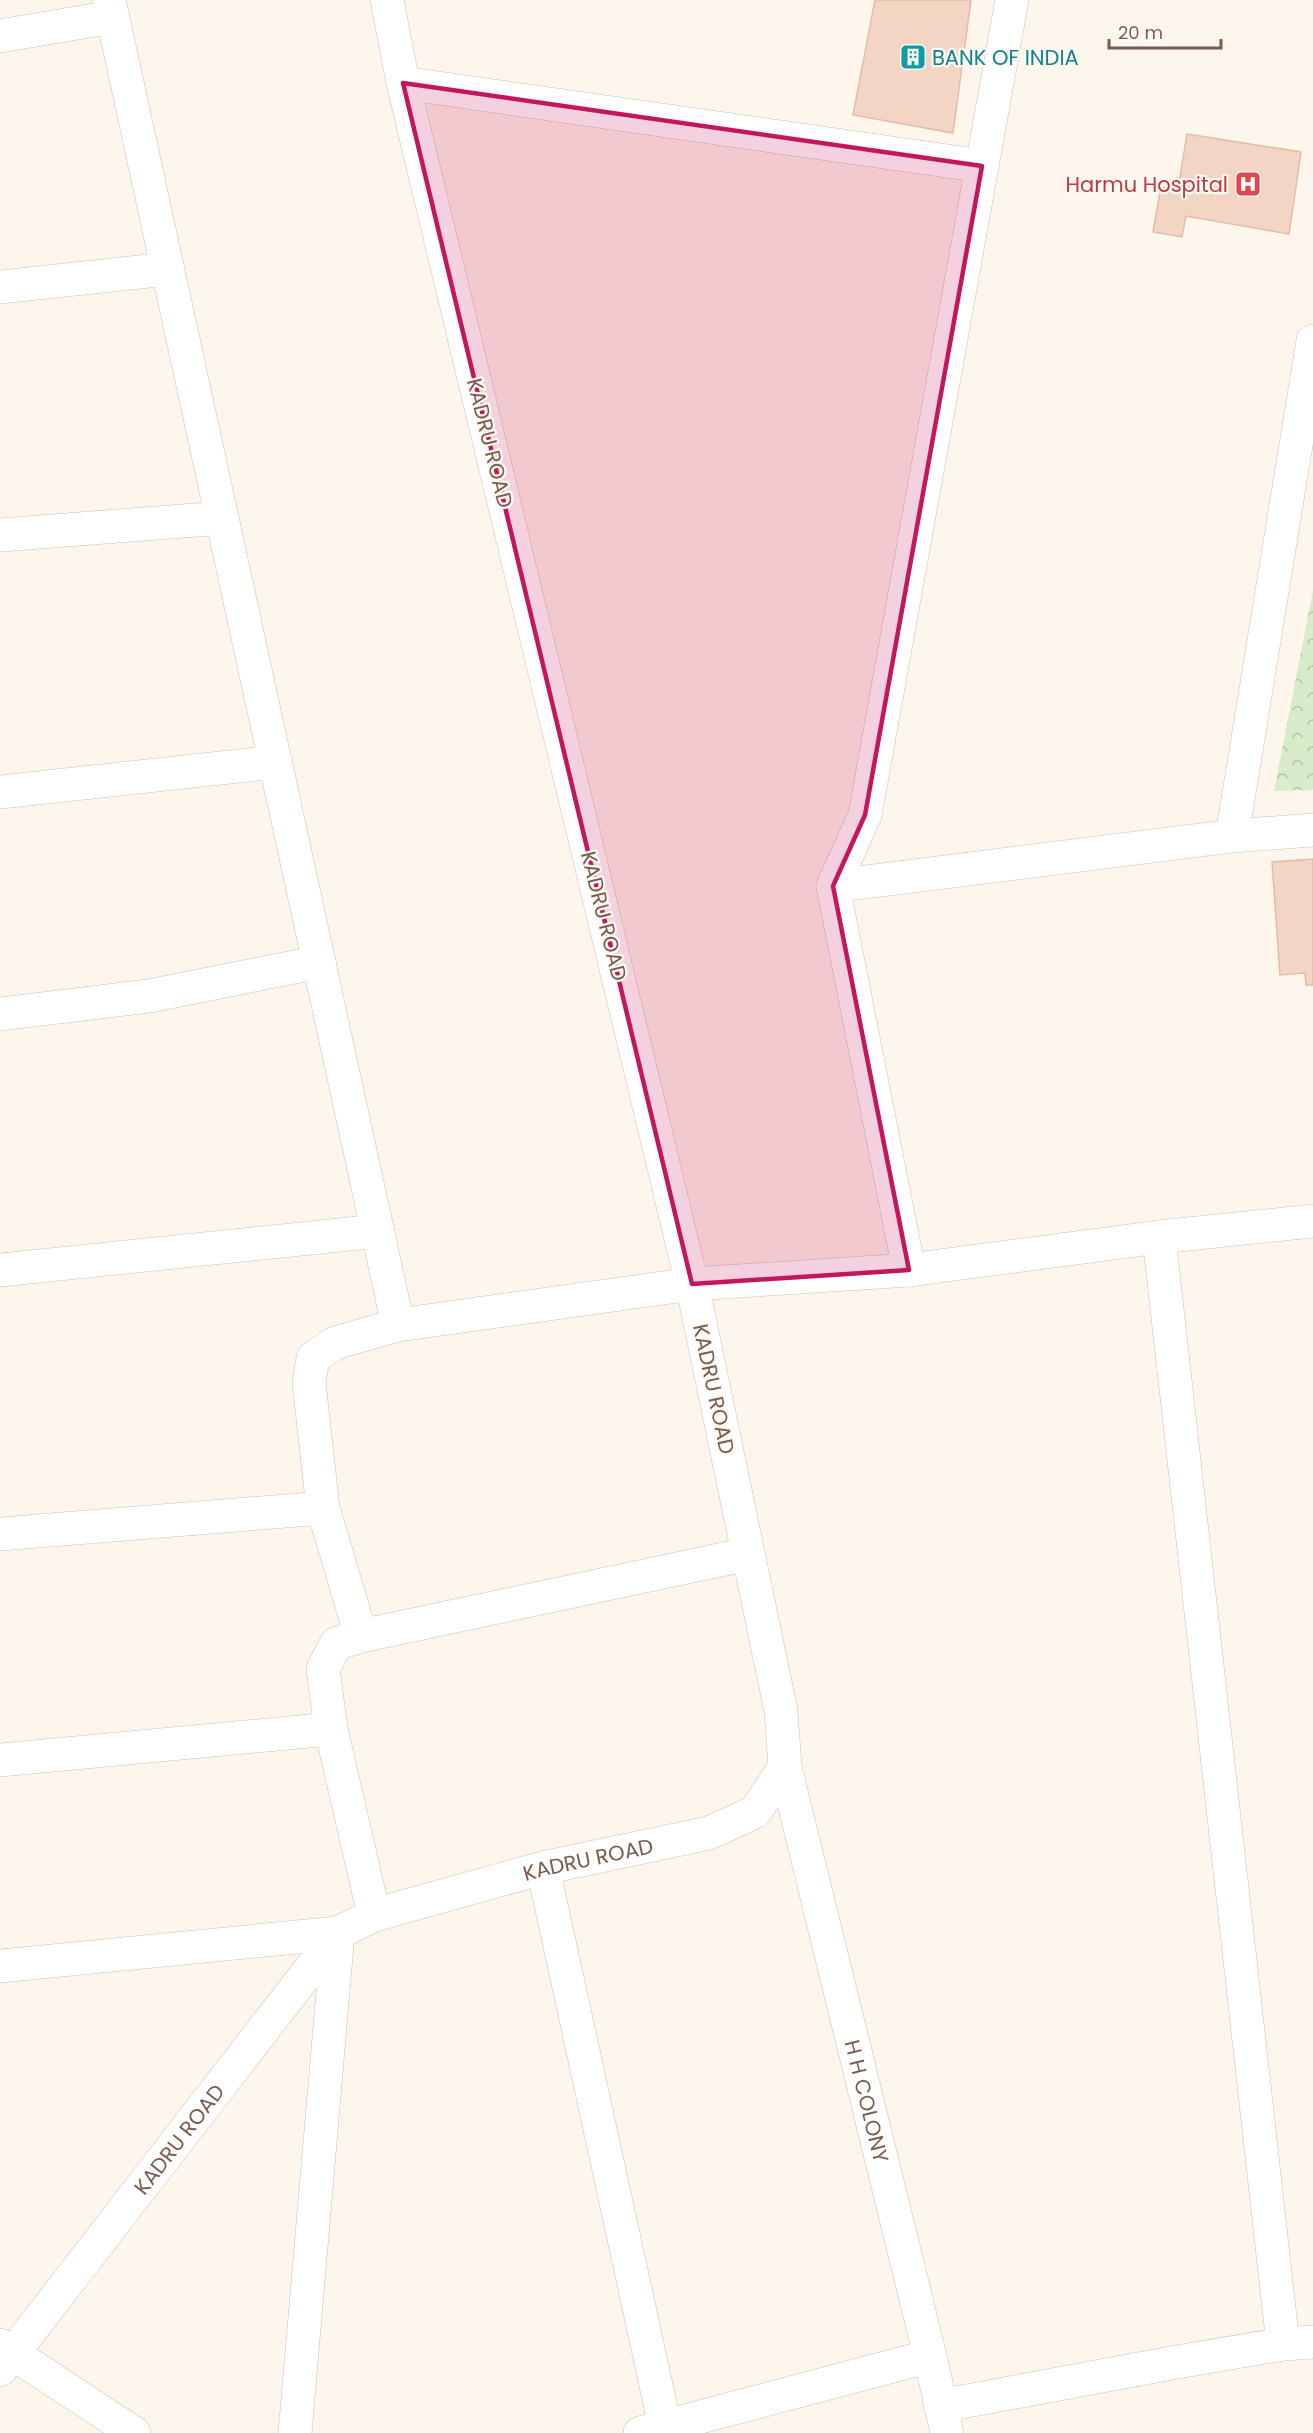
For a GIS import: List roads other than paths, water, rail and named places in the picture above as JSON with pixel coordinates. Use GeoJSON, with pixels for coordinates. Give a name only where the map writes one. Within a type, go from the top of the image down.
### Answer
{"type":"FeatureCollection","features":[{"type":"Feature","properties":{"kind":"street","name":"KADRU ROAD"},"geometry":{"type":"LineString","coordinates":[[4,2357],[338,1933],[375,1915],[543,1868],[709,1833],[755,1812],[785,1767],[781,1711],[692,1284],[403,83],[387,0]]}},
{"type":"Feature","properties":{"kind":"street"},"geometry":{"type":"LineString","coordinates":[[909,1270],[833,886],[865,814],[1012,0]]}},
{"type":"Feature","properties":{"kind":"street"},"geometry":{"type":"LineString","coordinates":[[0,36],[111,8],[399,1325]]}},
{"type":"Feature","properties":{"kind":"street"},"geometry":{"type":"LineString","coordinates":[[403,83],[982,166]]}},
{"type":"Feature","properties":{"kind":"street"},"geometry":{"type":"LineString","coordinates":[[0,287],[167,268]]}},
{"type":"Feature","properties":{"kind":"street"},"geometry":{"type":"LineString","coordinates":[[1232,836],[1313,341]]}},
{"type":"Feature","properties":{"kind":"street"},"geometry":{"type":"LineString","coordinates":[[0,535],[222,518]]}},
{"type":"Feature","properties":{"kind":"street"},"geometry":{"type":"LineString","coordinates":[[0,792],[276,762]]}},
{"type":"Feature","properties":{"kind":"street"},"geometry":{"type":"LineString","coordinates":[[833,886],[1232,836],[1313,830]]}},
{"type":"Feature","properties":{"kind":"street"},"geometry":{"type":"LineString","coordinates":[[0,1014],[149,996],[319,962]]}},
{"type":"Feature","properties":{"kind":"street"},"geometry":{"type":"LineString","coordinates":[[361,1636],[323,1508],[309,1383],[313,1358],[335,1342],[399,1325],[692,1284],[909,1270],[1159,1237],[1313,1222]]}},
{"type":"Feature","properties":{"kind":"street"},"geometry":{"type":"LineString","coordinates":[[0,1270],[378,1231]]}},
{"type":"Feature","properties":{"kind":"street"},"geometry":{"type":"LineString","coordinates":[[944,2419],[1100,2376],[1298,2343],[1159,1237]]}},
{"type":"Feature","properties":{"kind":"street"},"geometry":{"type":"LineString","coordinates":[[0,1534],[323,1508]]}},
{"type":"Feature","properties":{"kind":"street"},"geometry":{"type":"LineString","coordinates":[[375,1915],[331,1729],[323,1669],[336,1644],[361,1636],[748,1554]]}},
{"type":"Feature","properties":{"kind":"street"},"geometry":{"type":"LineString","coordinates":[[0,1760],[331,1729]]}},
{"type":"Feature","properties":{"kind":"street","name":"H H COLONY"},"geometry":{"type":"LineString","coordinates":[[785,1767],[944,2419]]}},
{"type":"Feature","properties":{"kind":"street"},"geometry":{"type":"LineString","coordinates":[[543,1868],[653,2430],[930,2356]]}},
{"type":"Feature","properties":{"kind":"street"},"geometry":{"type":"LineString","coordinates":[[0,1966],[338,1933],[295,2433]]}},
{"type":"Feature","properties":{"kind":"street"},"geometry":{"type":"LineString","coordinates":[[4,2357],[134,2433]]}},
{"type":"Feature","properties":{"kind":"place","name":"BANK OF INDIA"},"geometry":{"type":"Point","coordinates":[913,57]}},
{"type":"Feature","properties":{"kind":"place","name":"Harmu Hospital"},"geometry":{"type":"Point","coordinates":[1248,184]}}]}
